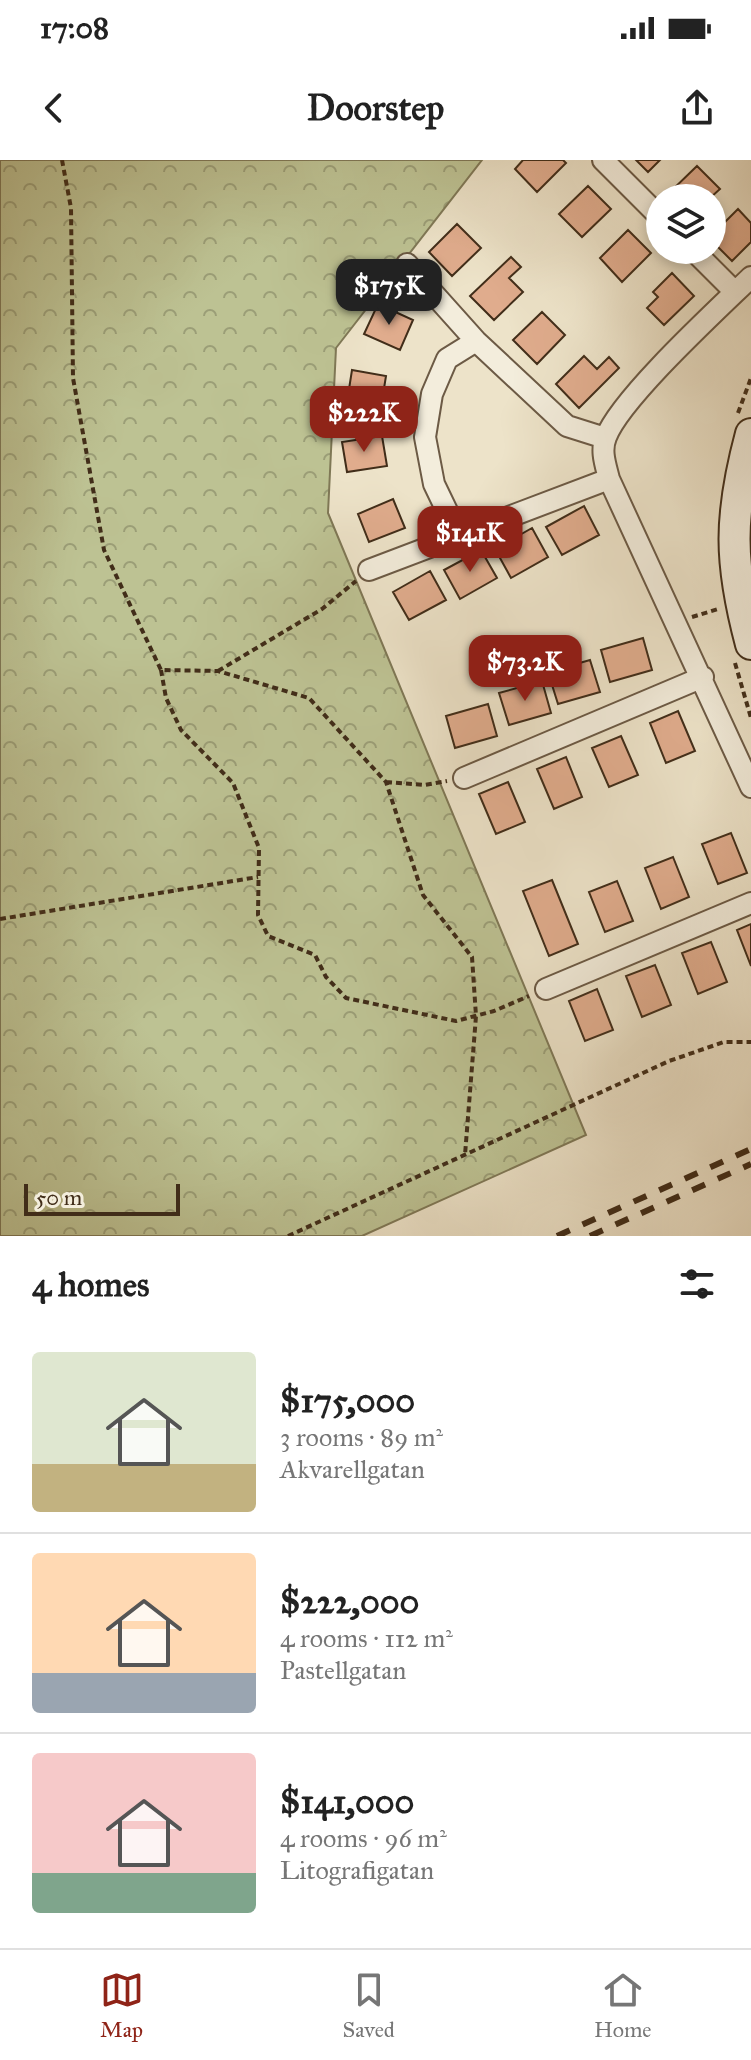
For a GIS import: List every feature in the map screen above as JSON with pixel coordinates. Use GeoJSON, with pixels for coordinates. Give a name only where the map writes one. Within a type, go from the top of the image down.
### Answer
{"type":"FeatureCollection","features":[{"type":"Feature","properties":{"kind":"street"},"geometry":{"type":"LineString","coordinates":[[603,160],[646,203]]}},
{"type":"Feature","properties":{"kind":"street"},"geometry":{"type":"LineString","coordinates":[[407,264],[476,341],[567,426],[605,438]]}},
{"type":"Feature","properties":{"kind":"street"},"geometry":{"type":"LineString","coordinates":[[707,264],[735,292]]}},
{"type":"Feature","properties":{"kind":"street"},"geometry":{"type":"LineString","coordinates":[[751,277],[625,406],[605,438],[603,457],[609,479],[703,677],[751,787]]}},
{"type":"Feature","properties":{"kind":"street"},"geometry":{"type":"LineString","coordinates":[[459,536],[434,484],[425,437],[432,394],[447,359],[476,341]]}},
{"type":"Feature","properties":{"kind":"street"},"geometry":{"type":"LineString","coordinates":[[751,434],[732,519],[732,546],[736,580],[751,644]]}},
{"type":"Feature","properties":{"kind":"street"},"geometry":{"type":"LineString","coordinates":[[369,570],[609,479]]}},
{"type":"Feature","properties":{"kind":"street"},"geometry":{"type":"LineString","coordinates":[[464,778],[703,677]]}},
{"type":"Feature","properties":{"kind":"street"},"geometry":{"type":"LineString","coordinates":[[546,989],[751,903]]}},
{"type":"Feature","properties":{"kind":"path"},"geometry":{"type":"LineString","coordinates":[[62,160],[71,208],[73,378],[104,550],[161,670],[166,698],[181,730],[233,783],[259,848],[258,915],[268,936],[315,955],[326,977],[346,998],[456,1021],[546,989]]}},
{"type":"Feature","properties":{"kind":"path"},"geometry":{"type":"LineString","coordinates":[[218,671],[322,609],[369,570]]}},
{"type":"Feature","properties":{"kind":"path"},"geometry":{"type":"LineString","coordinates":[[677,621],[724,607]]}},
{"type":"Feature","properties":{"kind":"path"},"geometry":{"type":"LineString","coordinates":[[161,670],[218,671],[309,698],[386,782],[423,895],[472,957],[476,1016],[465,1155]]}},
{"type":"Feature","properties":{"kind":"path"},"geometry":{"type":"LineString","coordinates":[[386,782],[425,785],[464,778]]}},
{"type":"Feature","properties":{"kind":"path"},"geometry":{"type":"LineString","coordinates":[[0,919],[258,877]]}},
{"type":"Feature","properties":{"kind":"path"},"geometry":{"type":"LineString","coordinates":[[288,1236],[700,1049],[724,1042],[751,1042]]}},
{"type":"Feature","properties":{"kind":"green space"},"geometry":{"type":"Polygon","coordinates":[[[0,160],[482,160],[336,348],[328,513],[586,1135],[362,1236],[0,1236],[0,160]]]}},
{"type":"Feature","properties":{"kind":"building"},"geometry":{"type":"Polygon","coordinates":[[[523,160],[563,160],[566,163],[537,192],[515,169],[523,160]]]}},
{"type":"Feature","properties":{"kind":"building"},"geometry":{"type":"Polygon","coordinates":[[[636,160],[660,160],[648,172],[636,160]]]}},
{"type":"Feature","properties":{"kind":"building"},"geometry":{"type":"Polygon","coordinates":[[[697,166],[715,184],[678,184],[697,166]]]}},
{"type":"Feature","properties":{"kind":"building"},"geometry":{"type":"Polygon","coordinates":[[[588,186],[611,209],[582,237],[559,214],[588,186]]]}},
{"type":"Feature","properties":{"kind":"building"},"geometry":{"type":"Polygon","coordinates":[[[738,209],[751,223],[751,242],[732,261],[726,255],[726,221],[738,209]]]}},
{"type":"Feature","properties":{"kind":"building"},"geometry":{"type":"Polygon","coordinates":[[[457,224],[481,248],[452,276],[429,252],[457,224]]]}},
{"type":"Feature","properties":{"kind":"building"},"geometry":{"type":"Polygon","coordinates":[[[628,230],[646,248],[646,258],[622,282],[600,258],[628,230]]]}},
{"type":"Feature","properties":{"kind":"building"},"geometry":{"type":"Polygon","coordinates":[[[511,257],[521,267],[509,278],[523,292],[494,320],[470,296],[511,257]]]}},
{"type":"Feature","properties":{"kind":"building"},"geometry":{"type":"Polygon","coordinates":[[[672,273],[694,296],[664,325],[647,308],[658,297],[653,292],[672,273]]]}},
{"type":"Feature","properties":{"kind":"building"},"geometry":{"type":"Polygon","coordinates":[[[378,304],[413,320],[400,350],[364,334],[378,304]]]}},
{"type":"Feature","properties":{"kind":"building"},"geometry":{"type":"Polygon","coordinates":[[[542,312],[565,335],[537,364],[513,340],[542,312]]]}},
{"type":"Feature","properties":{"kind":"building"},"geometry":{"type":"Polygon","coordinates":[[[584,356],[597,369],[609,357],[619,368],[579,408],[556,384],[584,356]]]}},
{"type":"Feature","properties":{"kind":"building"},"geometry":{"type":"Polygon","coordinates":[[[352,370],[386,376],[381,407],[347,402],[352,370]]]}},
{"type":"Feature","properties":{"kind":"building"},"geometry":{"type":"Polygon","coordinates":[[[382,436],[387,466],[347,472],[342,442],[382,436]]]}},
{"type":"Feature","properties":{"kind":"building"},"geometry":{"type":"Polygon","coordinates":[[[393,499],[405,528],[369,542],[358,514],[393,499]]]}},
{"type":"Feature","properties":{"kind":"building"},"geometry":{"type":"Polygon","coordinates":[[[584,506],[599,535],[562,555],[546,527],[584,506]]]}},
{"type":"Feature","properties":{"kind":"building"},"geometry":{"type":"Polygon","coordinates":[[[532,528],[548,557],[511,578],[495,549],[532,528]]]}},
{"type":"Feature","properties":{"kind":"building"},"geometry":{"type":"Polygon","coordinates":[[[481,550],[497,578],[460,599],[444,570],[481,550]]]}},
{"type":"Feature","properties":{"kind":"building"},"geometry":{"type":"Polygon","coordinates":[[[430,571],[446,600],[409,620],[393,592],[430,571]]]}},
{"type":"Feature","properties":{"kind":"building"},"geometry":{"type":"Polygon","coordinates":[[[643,638],[652,670],[610,682],[601,650],[643,638]]]}},
{"type":"Feature","properties":{"kind":"building"},"geometry":{"type":"Polygon","coordinates":[[[590,660],[600,692],[558,704],[548,672],[590,660]]]}},
{"type":"Feature","properties":{"kind":"building"},"geometry":{"type":"Polygon","coordinates":[[[542,681],[551,713],[509,725],[499,693],[542,681]]]}},
{"type":"Feature","properties":{"kind":"building"},"geometry":{"type":"Polygon","coordinates":[[[488,704],[497,736],[455,748],[446,716],[488,704]]]}},
{"type":"Feature","properties":{"kind":"building"},"geometry":{"type":"Polygon","coordinates":[[[678,711],[695,751],[666,763],[650,723],[678,711]]]}},
{"type":"Feature","properties":{"kind":"building"},"geometry":{"type":"Polygon","coordinates":[[[621,736],[638,775],[609,787],[592,748],[621,736]]]}},
{"type":"Feature","properties":{"kind":"building"},"geometry":{"type":"Polygon","coordinates":[[[566,757],[582,797],[554,809],[537,769],[566,757]]]}},
{"type":"Feature","properties":{"kind":"building"},"geometry":{"type":"Polygon","coordinates":[[[508,782],[525,822],[496,834],[479,794],[508,782]]]}},
{"type":"Feature","properties":{"kind":"building"},"geometry":{"type":"Polygon","coordinates":[[[731,833],[747,873],[718,884],[702,844],[731,833]]]}},
{"type":"Feature","properties":{"kind":"building"},"geometry":{"type":"Polygon","coordinates":[[[673,857],[689,897],[661,909],[645,868],[673,857]]]}},
{"type":"Feature","properties":{"kind":"building"},"geometry":{"type":"Polygon","coordinates":[[[552,880],[578,944],[549,956],[523,891],[552,880]]]}},
{"type":"Feature","properties":{"kind":"building"},"geometry":{"type":"Polygon","coordinates":[[[617,881],[633,921],[605,932],[589,892],[617,881]]]}},
{"type":"Feature","properties":{"kind":"building"},"geometry":{"type":"Polygon","coordinates":[[[751,924],[751,966],[737,930],[751,924]]]}},
{"type":"Feature","properties":{"kind":"building"},"geometry":{"type":"Polygon","coordinates":[[[711,942],[727,982],[698,994],[682,953],[711,942]]]}},
{"type":"Feature","properties":{"kind":"building"},"geometry":{"type":"Polygon","coordinates":[[[655,965],[671,1005],[642,1017],[626,976],[655,965]]]}},
{"type":"Feature","properties":{"kind":"building"},"geometry":{"type":"Polygon","coordinates":[[[597,989],[613,1030],[585,1041],[569,1001],[597,989]]]}},
{"type":"Feature","properties":{"kind":"railway"},"geometry":{"type":"LineString","coordinates":[[557,1236],[751,1149]]}},
{"type":"Feature","properties":{"kind":"railway"},"geometry":{"type":"LineString","coordinates":[[590,1236],[751,1164]]}}]}
